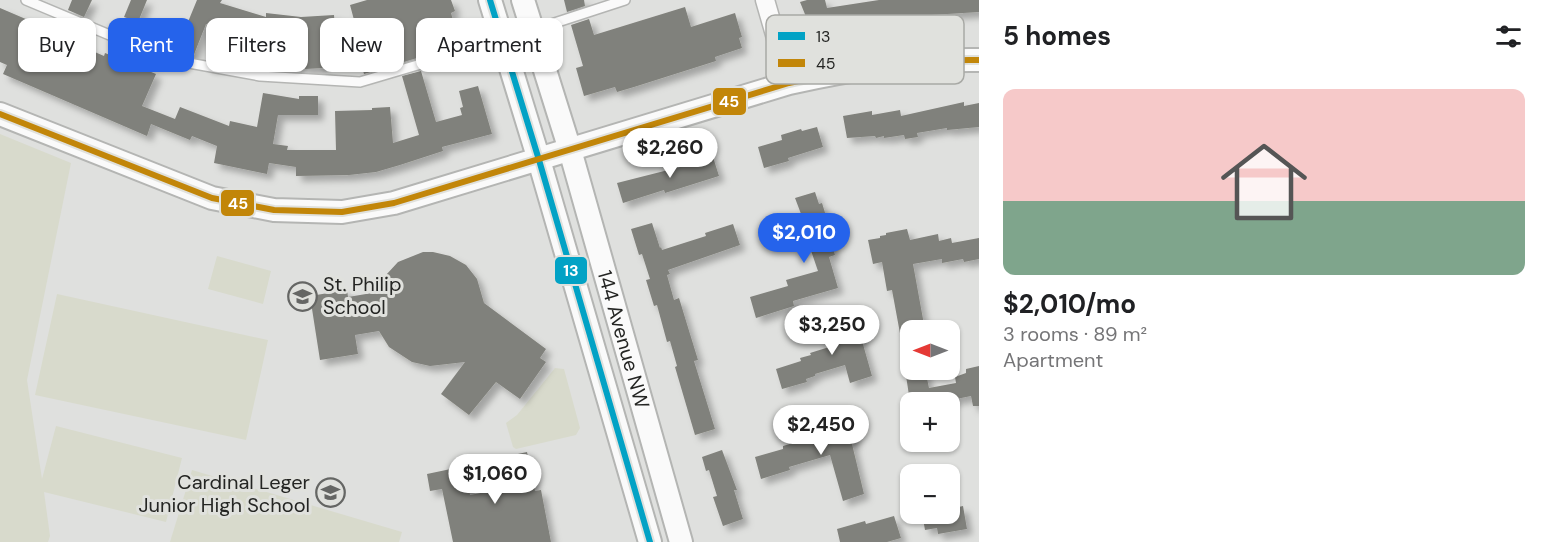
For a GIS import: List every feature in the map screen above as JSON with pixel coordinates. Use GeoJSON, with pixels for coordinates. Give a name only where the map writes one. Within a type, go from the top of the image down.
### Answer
{"type":"FeatureCollection","features":[{"type":"Feature","properties":{"kind":"street","name":"144 Avenue NW"},"geometry":{"type":"LineString","coordinates":[[490,0],[495,18]]}},
{"type":"Feature","properties":{"kind":"street","name":"144 Avenue NW"},"geometry":{"type":"LineString","coordinates":[[523,0],[529,18]]}},
{"type":"Feature","properties":{"kind":"street"},"geometry":{"type":"LineString","coordinates":[[765,0],[769,15]]}},
{"type":"Feature","properties":{"kind":"street"},"geometry":{"type":"LineString","coordinates":[[964,60],[979,60]]}},
{"type":"Feature","properties":{"kind":"street","name":"144 Avenue NW"},"geometry":{"type":"LineString","coordinates":[[512,72],[650,542]]}},
{"type":"Feature","properties":{"kind":"street","name":"144 Avenue NW"},"geometry":{"type":"LineString","coordinates":[[546,72],[681,542]]}},
{"type":"Feature","properties":{"kind":"street"},"geometry":{"type":"LineString","coordinates":[[0,114],[212,198],[274,210],[342,212],[394,203],[786,84]]}},
{"type":"Feature","properties":{"kind":"lane"},"geometry":{"type":"LineString","coordinates":[[27,0],[166,59],[260,76],[360,82],[416,65]]}},
{"type":"Feature","properties":{"kind":"lane"},"geometry":{"type":"LineString","coordinates":[[563,20],[625,0]]}},
{"type":"Feature","properties":{"kind":"shaded area"},"geometry":{"type":"Polygon","coordinates":[[[0,134],[71,163],[27,380],[42,479],[56,426],[182,458],[166,522],[44,492],[50,536],[48,542],[0,542],[0,134]]]}},
{"type":"Feature","properties":{"kind":"shaded area"},"geometry":{"type":"Polygon","coordinates":[[[217,256],[271,271],[263,304],[208,289],[217,256]]]}},
{"type":"Feature","properties":{"kind":"shaded area"},"geometry":{"type":"Polygon","coordinates":[[[57,294],[268,340],[246,440],[35,395],[57,294]]]}},
{"type":"Feature","properties":{"kind":"shaded area"},"geometry":{"type":"Polygon","coordinates":[[[555,368],[564,369],[580,428],[576,435],[516,449],[513,447],[506,423],[517,415],[555,368]]]}},
{"type":"Feature","properties":{"kind":"shaded area"},"geometry":{"type":"Polygon","coordinates":[[[192,470],[402,532],[399,542],[170,542],[192,470]]]}},
{"type":"Feature","properties":{"kind":"building"},"geometry":{"type":"Polygon","coordinates":[[[72,0],[92,0],[84,17],[68,10],[72,0]]]}},
{"type":"Feature","properties":{"kind":"building"},"geometry":{"type":"Polygon","coordinates":[[[131,0],[147,0],[140,18],[124,17],[131,0]]]}},
{"type":"Feature","properties":{"kind":"building"},"geometry":{"type":"Polygon","coordinates":[[[197,0],[222,0],[220,3],[266,17],[266,13],[301,17],[334,15],[334,18],[320,18],[320,68],[308,69],[308,18],[206,18],[206,24],[194,54],[194,18],[190,18],[197,0]]]}},
{"type":"Feature","properties":{"kind":"building"},"geometry":{"type":"Polygon","coordinates":[[[367,0],[451,0],[455,11],[451,13],[452,18],[416,18],[416,58],[404,62],[404,18],[354,18],[350,5],[367,0]]]}},
{"type":"Feature","properties":{"kind":"building"},"geometry":{"type":"Polygon","coordinates":[[[564,0],[584,0],[585,6],[567,12],[564,0]]]}},
{"type":"Feature","properties":{"kind":"building"},"geometry":{"type":"Polygon","coordinates":[[[825,0],[827,8],[879,0],[979,0],[979,12],[931,15],[805,15],[800,2],[825,0]]]}},
{"type":"Feature","properties":{"kind":"building"},"geometry":{"type":"Polygon","coordinates":[[[685,7],[691,27],[735,13],[742,37],[739,38],[742,48],[715,57],[716,61],[634,87],[617,92],[615,87],[584,96],[576,68],[583,66],[571,25],[589,19],[594,35],[685,7]]]}},
{"type":"Feature","properties":{"kind":"building"},"geometry":{"type":"Polygon","coordinates":[[[0,8],[23,18],[18,18],[18,72],[96,72],[96,53],[104,56],[105,53],[108,54],[108,72],[156,74],[142,106],[175,119],[180,107],[229,126],[230,121],[257,127],[263,93],[299,99],[299,96],[318,96],[318,115],[278,115],[273,144],[288,146],[287,150],[336,150],[335,111],[390,107],[393,143],[419,135],[402,76],[417,72],[421,72],[436,122],[462,115],[460,108],[463,107],[459,91],[478,86],[492,134],[442,147],[443,151],[376,172],[296,176],[296,167],[269,163],[267,174],[214,163],[217,146],[192,136],[190,140],[151,124],[147,136],[3,74],[7,65],[0,62],[0,8]]]}},
{"type":"Feature","properties":{"kind":"building"},"geometry":{"type":"Polygon","coordinates":[[[964,102],[964,106],[979,103],[979,127],[947,130],[947,128],[917,133],[918,137],[905,139],[904,135],[884,138],[884,136],[876,138],[875,136],[847,138],[843,116],[872,111],[872,115],[900,110],[901,116],[964,102]]]}},
{"type":"Feature","properties":{"kind":"building"},"geometry":{"type":"Polygon","coordinates":[[[817,127],[823,147],[764,168],[758,147],[782,140],[781,135],[817,127]]]}},
{"type":"Feature","properties":{"kind":"building"},"geometry":{"type":"Polygon","coordinates":[[[712,154],[719,176],[623,203],[617,183],[684,166],[683,163],[712,154]]]}},
{"type":"Feature","properties":{"kind":"building"},"geometry":{"type":"Polygon","coordinates":[[[815,192],[819,204],[822,203],[830,229],[827,230],[835,255],[829,257],[838,288],[793,301],[794,306],[756,318],[750,297],[788,286],[786,280],[818,271],[806,236],[809,235],[795,198],[815,192]]]}},
{"type":"Feature","properties":{"kind":"building"},"geometry":{"type":"Polygon","coordinates":[[[652,223],[662,250],[706,236],[705,233],[733,224],[740,245],[668,270],[670,274],[667,275],[674,300],[679,298],[698,360],[694,361],[715,429],[695,435],[675,367],[677,366],[670,341],[667,342],[657,305],[654,306],[646,280],[650,279],[631,229],[652,223]]]}},
{"type":"Feature","properties":{"kind":"building"},"geometry":{"type":"Polygon","coordinates":[[[907,229],[910,240],[938,234],[939,241],[951,238],[952,243],[979,238],[979,259],[942,263],[942,259],[913,264],[923,320],[900,320],[900,333],[892,290],[887,291],[882,262],[873,264],[868,240],[880,238],[886,233],[907,229]]]}},
{"type":"Feature","properties":{"kind":"building"},"geometry":{"type":"Polygon","coordinates":[[[423,252],[450,256],[466,265],[477,279],[484,303],[546,349],[540,358],[546,362],[520,399],[496,382],[469,415],[441,394],[465,362],[430,366],[412,362],[389,347],[379,331],[355,335],[358,354],[320,360],[310,296],[347,290],[348,297],[378,292],[386,275],[398,262],[423,252]]]}},
{"type":"Feature","properties":{"kind":"building"},"geometry":{"type":"Polygon","coordinates":[[[851,311],[855,324],[857,323],[872,376],[850,383],[845,365],[815,374],[806,379],[807,382],[782,389],[776,369],[801,361],[800,358],[811,355],[810,353],[839,344],[831,317],[851,311]]]}},
{"type":"Feature","properties":{"kind":"building"},"geometry":{"type":"Polygon","coordinates":[[[979,366],[979,406],[973,406],[971,396],[960,398],[960,392],[908,392],[907,380],[927,380],[929,388],[956,383],[956,380],[960,380],[960,375],[966,373],[966,369],[979,366]]]}},
{"type":"Feature","properties":{"kind":"building"},"geometry":{"type":"Polygon","coordinates":[[[847,413],[864,494],[843,501],[830,455],[789,467],[790,470],[761,479],[755,457],[829,432],[825,420],[847,413]]]}},
{"type":"Feature","properties":{"kind":"building"},"geometry":{"type":"Polygon","coordinates":[[[722,450],[737,490],[734,490],[743,519],[723,526],[713,497],[717,496],[709,470],[706,471],[702,457],[722,450]]]}},
{"type":"Feature","properties":{"kind":"building"},"geometry":{"type":"Polygon","coordinates":[[[527,452],[535,491],[541,490],[551,542],[453,542],[442,489],[430,491],[427,474],[465,466],[470,495],[501,489],[495,459],[527,452]]]}},
{"type":"Feature","properties":{"kind":"building"},"geometry":{"type":"Polygon","coordinates":[[[963,506],[967,529],[938,534],[937,528],[925,530],[924,524],[960,524],[960,507],[963,506]]]}},
{"type":"Feature","properties":{"kind":"building"},"geometry":{"type":"Polygon","coordinates":[[[894,516],[901,538],[887,542],[840,542],[837,529],[894,516]]]}},
{"type":"Feature","properties":{"kind":"transit line","name":"13"},"geometry":{"type":"LineString","coordinates":[[490,0],[650,542]]}},
{"type":"Feature","properties":{"kind":"transit line","name":"45"},"geometry":{"type":"LineString","coordinates":[[964,60],[979,60]]}},
{"type":"Feature","properties":{"kind":"transit line","name":"45"},"geometry":{"type":"LineString","coordinates":[[0,114],[212,198],[274,210],[342,212],[394,203],[786,84]]}},
{"type":"Feature","properties":{"kind":"place","name":"St. Philip School"},"geometry":{"type":"Point","coordinates":[302,296]}},
{"type":"Feature","properties":{"kind":"place","name":"Cardinal Leger Junior High School"},"geometry":{"type":"Point","coordinates":[331,493]}}]}
